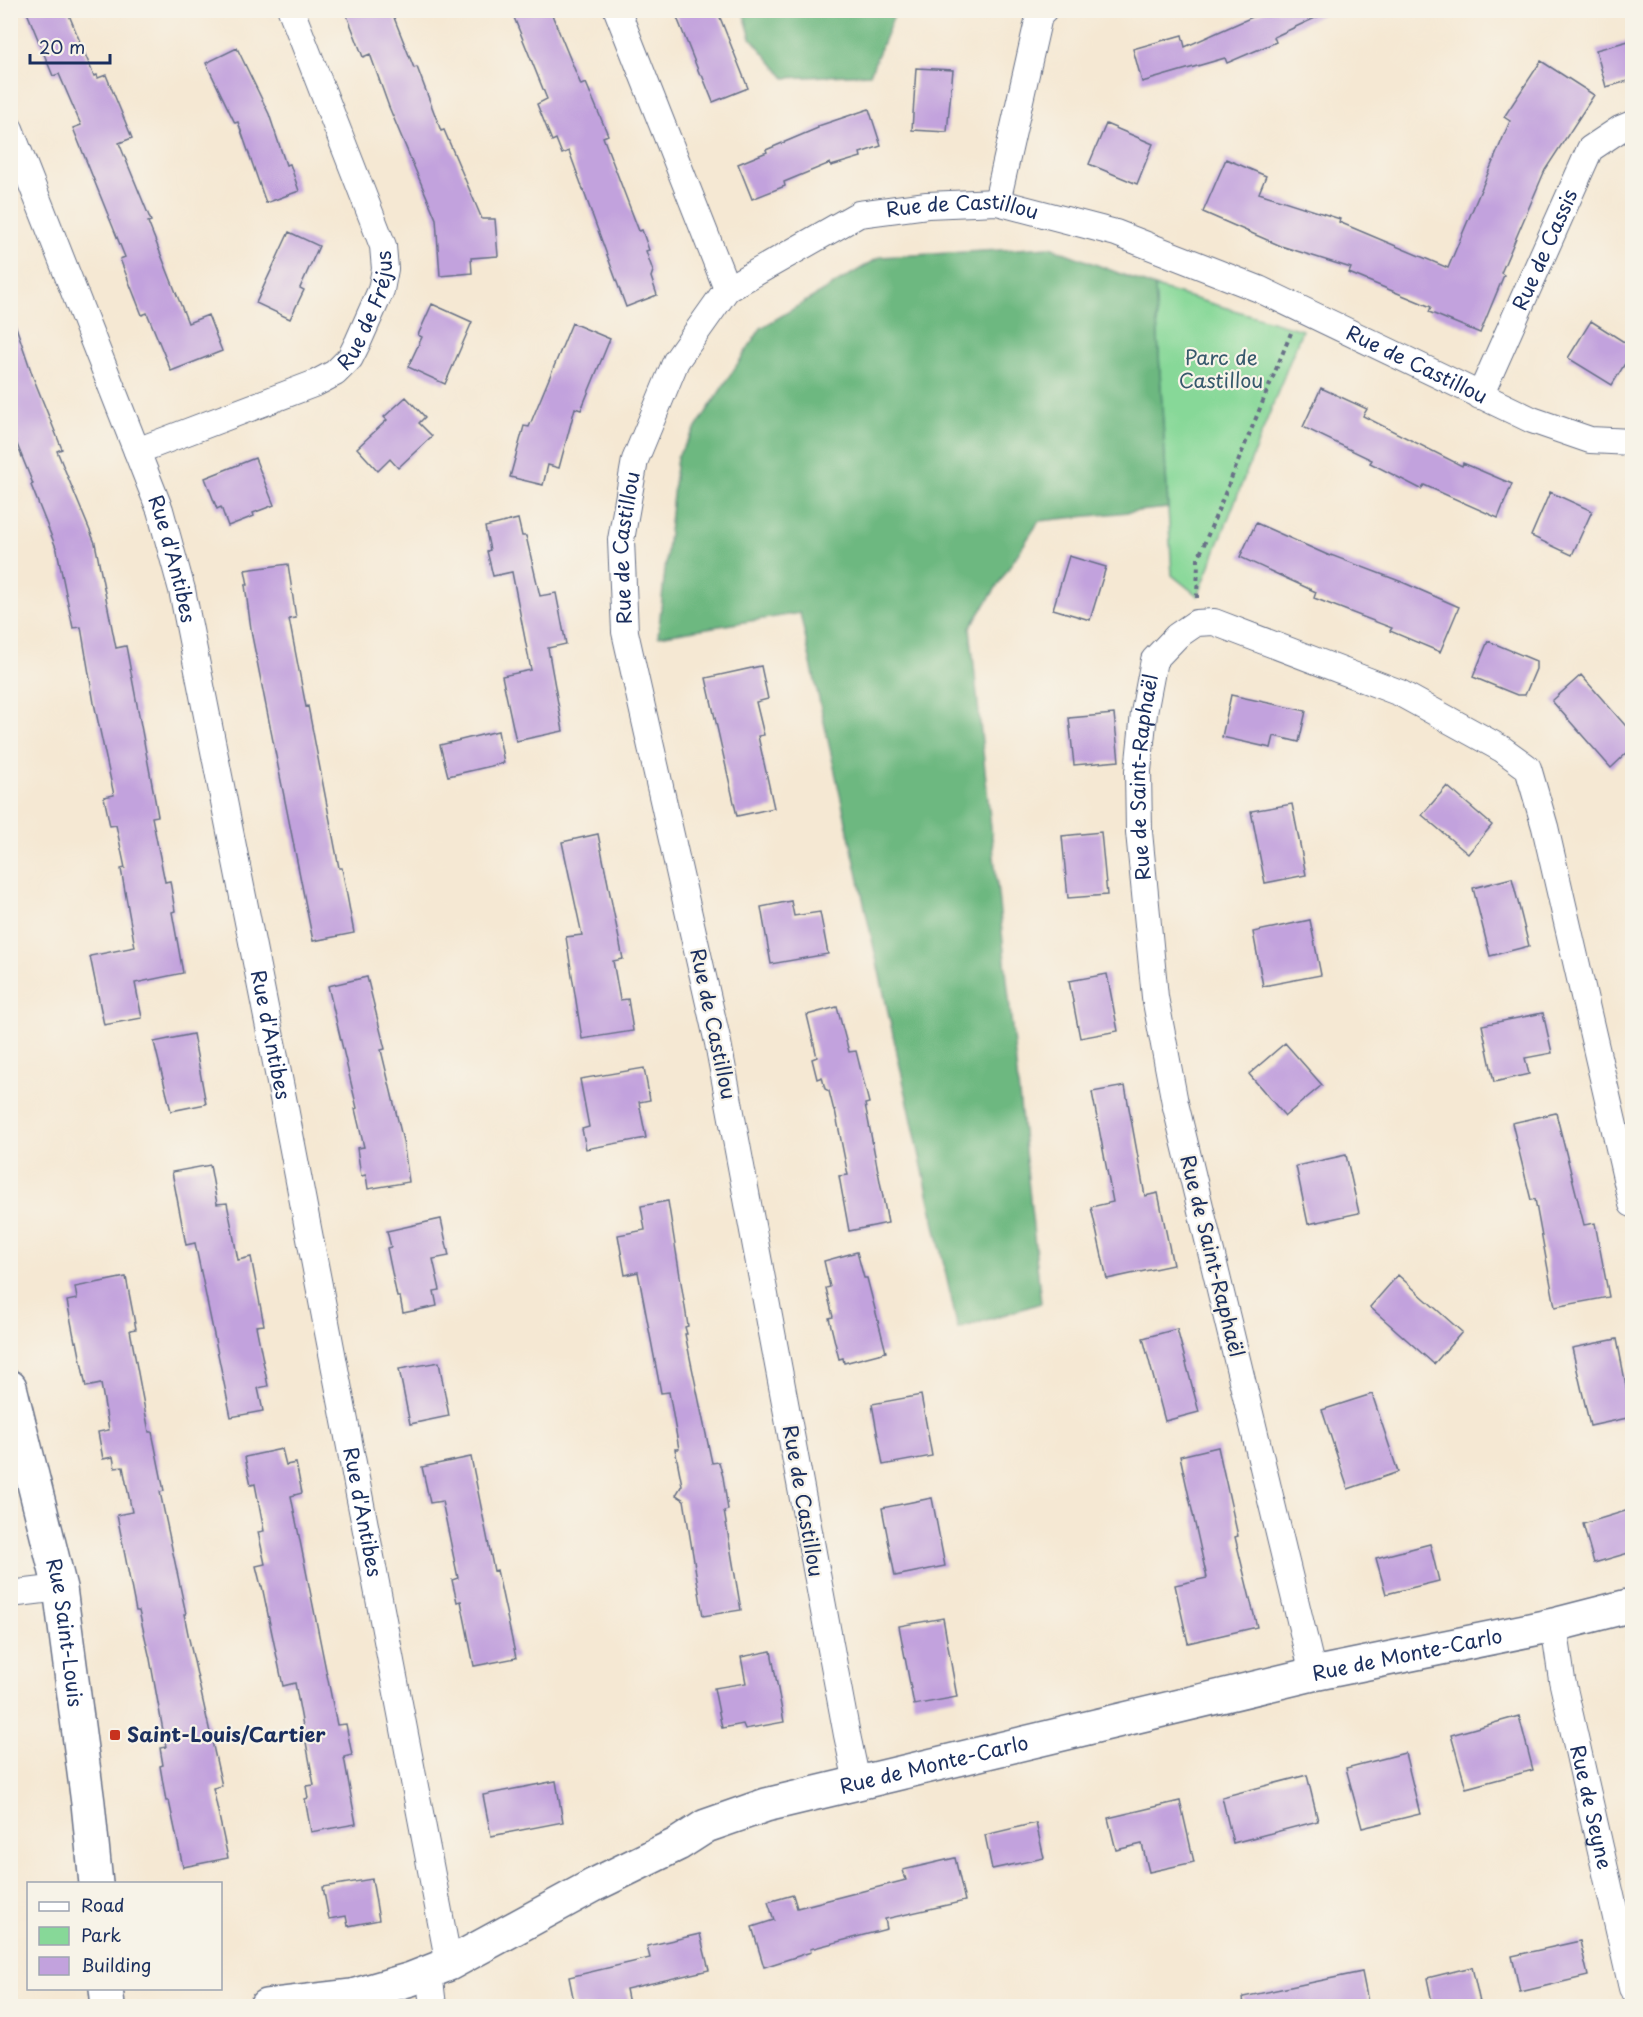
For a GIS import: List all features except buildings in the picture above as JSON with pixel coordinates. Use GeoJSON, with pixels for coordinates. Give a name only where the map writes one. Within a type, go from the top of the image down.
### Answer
{"type":"FeatureCollection","features":[{"type":"Feature","properties":{"kind":"street","name":"Rue de Fréjus"},"geometry":{"type":"LineString","coordinates":[[137,451],[316,383],[335,373],[350,358],[381,290],[385,269],[383,246],[291,10]]}},
{"type":"Feature","properties":{"kind":"street"},"geometry":{"type":"LineString","coordinates":[[616,10],[727,289]]}},
{"type":"Feature","properties":{"kind":"street"},"geometry":{"type":"LineString","coordinates":[[997,202],[1041,11]]}},
{"type":"Feature","properties":{"kind":"street","name":"Rue de Cassis"},"geometry":{"type":"LineString","coordinates":[[1480,396],[1590,148],[1632,124]]}},
{"type":"Feature","properties":{"kind":"street","name":"Rue d'Antibes"},"geometry":{"type":"LineString","coordinates":[[10,129],[160,510],[182,590],[282,1097],[439,1968],[433,2007]]}},
{"type":"Feature","properties":{"kind":"street","name":"Rue de Castillou"},"geometry":{"type":"LineString","coordinates":[[857,1782],[844,1723],[718,1043],[625,632],[621,540],[635,460],[676,361],[727,289],[859,214],[927,205],[997,202],[1116,233],[1259,289],[1532,420],[1590,440],[1632,442]]}},
{"type":"Feature","properties":{"kind":"street"},"geometry":{"type":"LineString","coordinates":[[1197,623],[1214,622],[1400,693],[1470,730],[1528,768],[1545,827],[1632,1204]]}},
{"type":"Feature","properties":{"kind":"street","name":"Rue de Saint-Raphaël"},"geometry":{"type":"LineString","coordinates":[[1197,623],[1177,636],[1154,660],[1144,713],[1138,771],[1139,832],[1155,997],[1175,1102],[1313,1674]]}},
{"type":"Feature","properties":{"kind":"street","name":"Rue Saint-Louis"},"geometry":{"type":"LineString","coordinates":[[10,1387],[60,1588],[88,1803],[96,1882]]}},
{"type":"Feature","properties":{"kind":"street"},"geometry":{"type":"LineString","coordinates":[[10,1594],[60,1588]]}},
{"type":"Feature","properties":{"kind":"street","name":"Rue de Monte-Carlo"},"geometry":{"type":"LineString","coordinates":[[266,2007],[352,1996],[379,1990],[439,1968],[594,1885],[678,1844],[706,1826],[765,1805],[1313,1674],[1554,1625],[1632,1605]]}},
{"type":"Feature","properties":{"kind":"street","name":"Rue de Seyne"},"geometry":{"type":"LineString","coordinates":[[1554,1625],[1562,1680],[1632,1988]]}},
{"type":"Feature","properties":{"kind":"street"},"geometry":{"type":"LineString","coordinates":[[106,1990],[108,2007]]}},
{"type":"Feature","properties":{"kind":"path"},"geometry":{"type":"LineString","coordinates":[[1197,623],[1198,559],[1301,309]]}},
{"type":"Feature","properties":{"kind":"green space"},"geometry":{"type":"Polygon","coordinates":[[[743,10],[896,11],[870,74],[785,78],[751,38],[743,10]]]}},
{"type":"Feature","properties":{"kind":"green space"},"geometry":{"type":"Polygon","coordinates":[[[1050,247],[1155,287],[1168,508],[1039,521],[970,628],[1041,1303],[958,1329],[800,613],[658,636],[677,457],[761,328],[880,257],[1050,247]]]}},
{"type":"Feature","properties":{"kind":"green space","name":"Parc de Castillou"},"geometry":{"type":"Polygon","coordinates":[[[1155,287],[1302,330],[1198,596],[1172,575],[1155,287]]]}},
{"type":"Feature","properties":{"kind":"place","name":"Saint-Louis/Cartier"},"geometry":{"type":"Point","coordinates":[115,1735]}}]}
